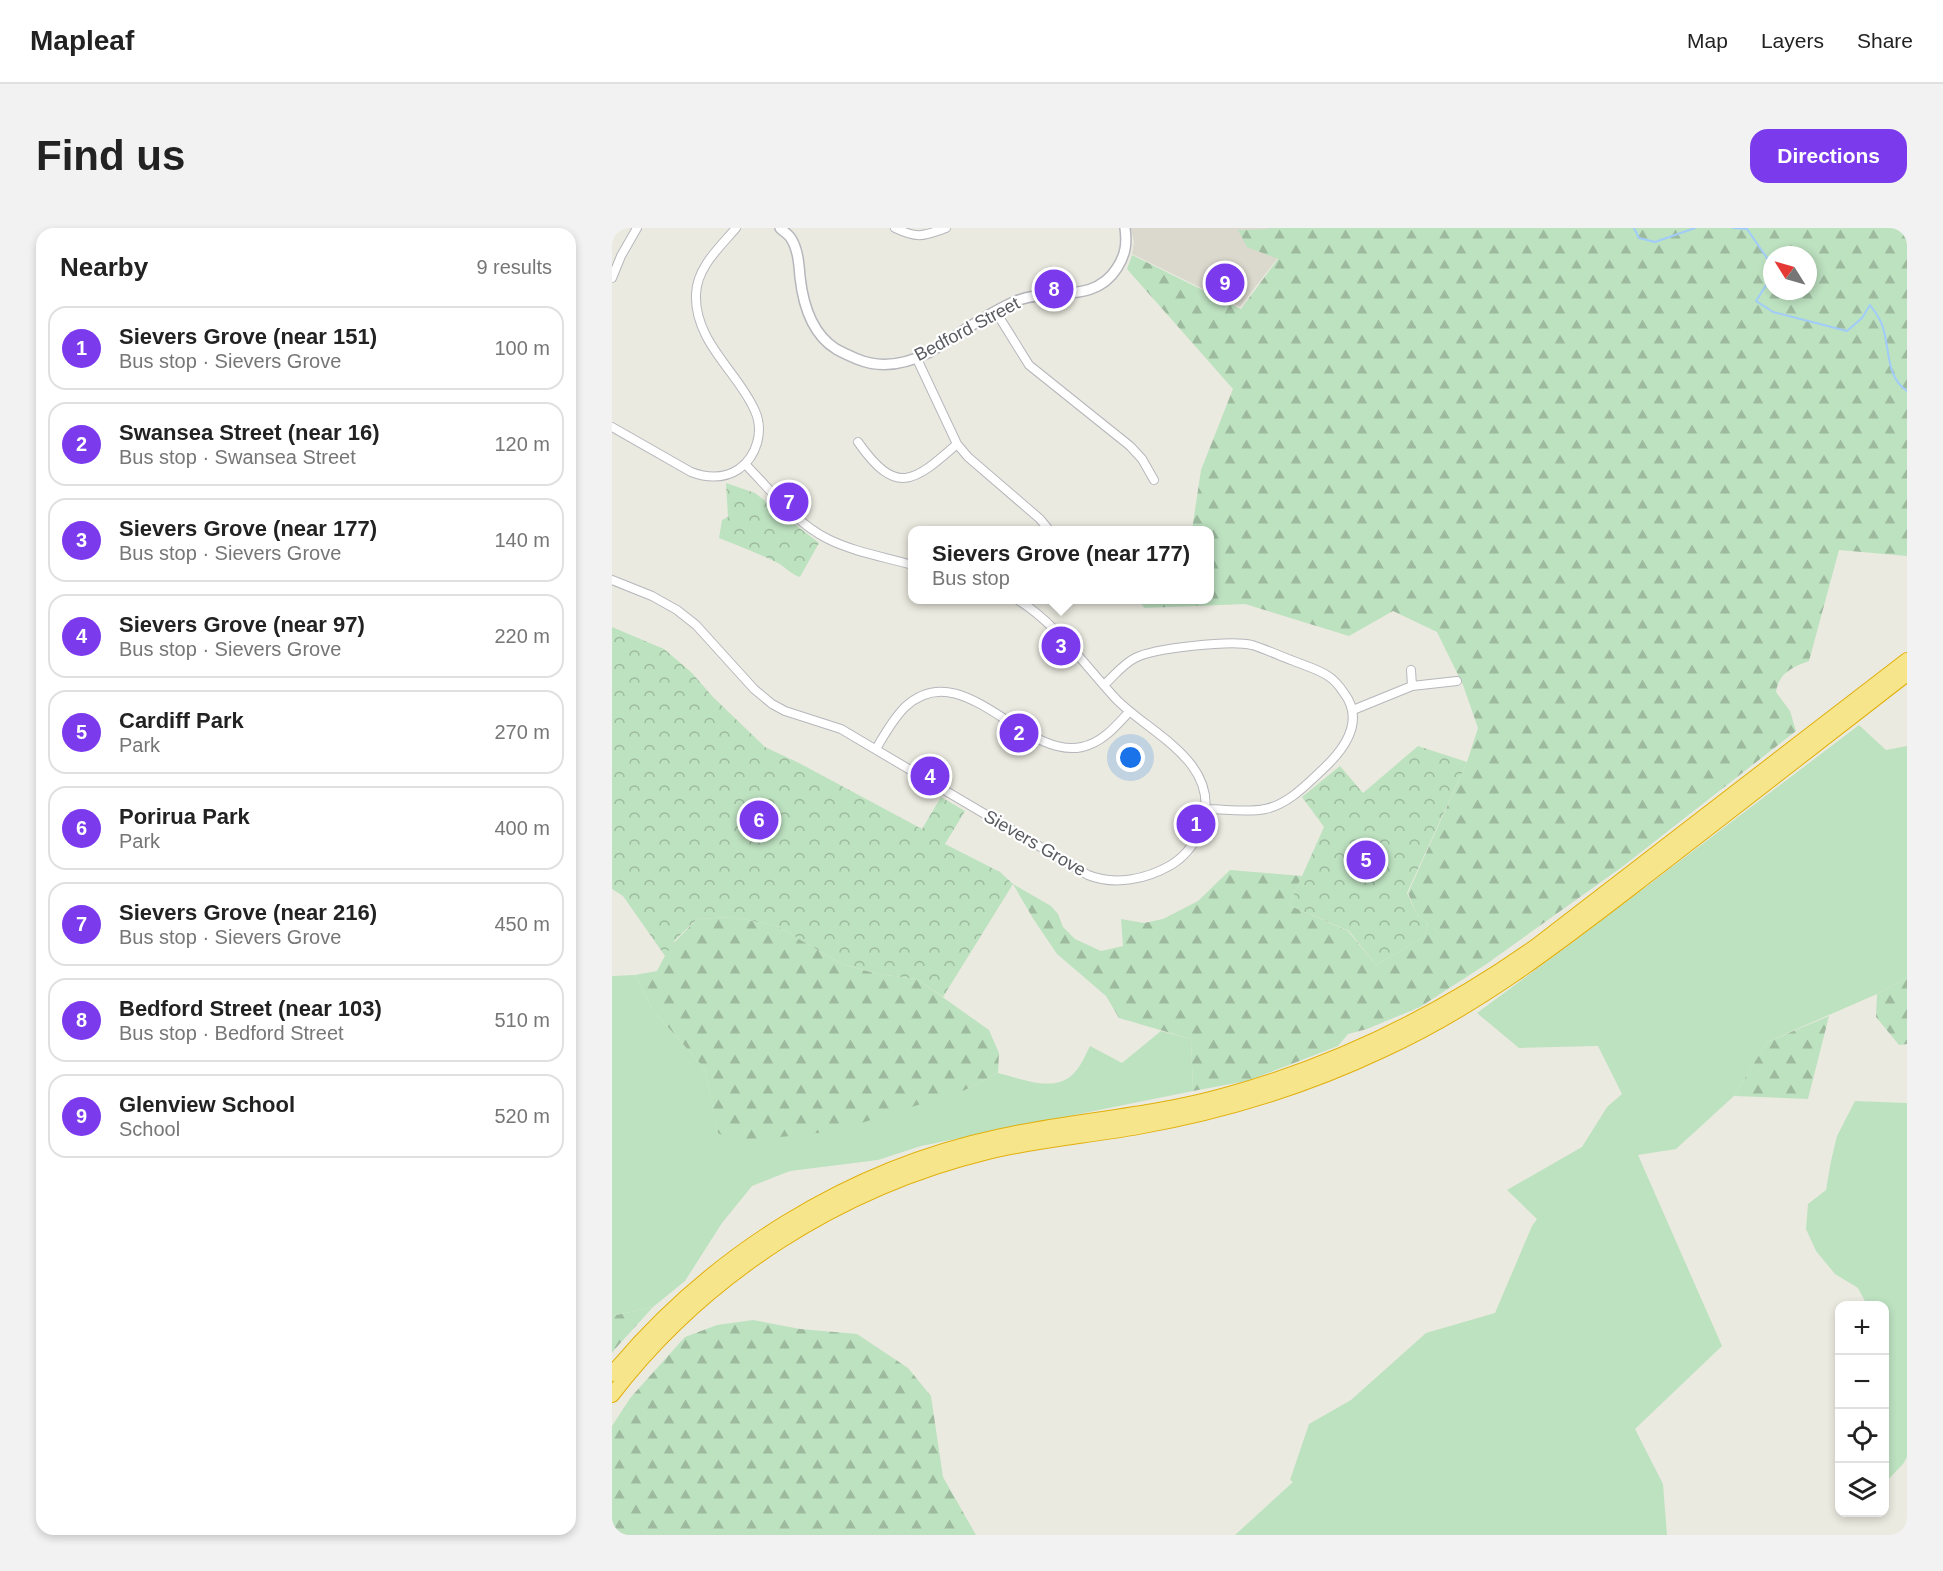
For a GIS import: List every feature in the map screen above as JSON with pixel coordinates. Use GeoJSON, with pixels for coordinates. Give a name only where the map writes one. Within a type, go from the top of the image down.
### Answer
{"type":"FeatureCollection","features":[{"type":"Feature","properties":{"kind":"highway"},"geometry":{"type":"LineString","coordinates":[[612,1374],[664,1317],[735,1257],[808,1208],[867,1179],[936,1153],[1001,1136],[1143,1114],[1246,1089],[1345,1054],[1432,1012],[1478,985],[1536,946],[1907,660]]}},
{"type":"Feature","properties":{"kind":"highway"},"geometry":{"type":"LineString","coordinates":[[612,1395],[634,1367],[676,1323],[732,1275],[800,1228],[868,1193],[934,1167],[990,1151],[1170,1121],[1246,1102],[1315,1079],[1430,1028],[1493,990],[1552,949],[1907,674]]}},
{"type":"Feature","properties":{"kind":"street"},"geometry":{"type":"LineString","coordinates":[[612,278],[636,228]]}},
{"type":"Feature","properties":{"kind":"street"},"geometry":{"type":"LineString","coordinates":[[612,427],[702,476],[723,476],[745,464],[753,453],[758,441],[758,417],[709,340],[700,319],[696,299],[697,285],[703,270],[736,228]]}},
{"type":"Feature","properties":{"kind":"street","name":"Bedford Street"},"geometry":{"type":"LineString","coordinates":[[780,228],[790,237],[798,255],[801,289],[807,314],[819,333],[835,349],[864,362],[896,365],[917,359],[1026,297],[1078,293],[1098,286],[1113,273],[1122,259],[1126,249],[1125,228]]}},
{"type":"Feature","properties":{"kind":"street"},"geometry":{"type":"LineString","coordinates":[[895,228],[910,235],[925,235],[946,228]]}},
{"type":"Feature","properties":{"kind":"street"},"geometry":{"type":"LineString","coordinates":[[996,312],[1029,365],[1130,446],[1142,459],[1154,480]]}},
{"type":"Feature","properties":{"kind":"street"},"geometry":{"type":"LineString","coordinates":[[917,359],[957,444],[968,457],[1045,526]]}},
{"type":"Feature","properties":{"kind":"street"},"geometry":{"type":"LineString","coordinates":[[858,442],[865,453],[885,472],[900,479],[909,478],[929,467],[957,444]]}},
{"type":"Feature","properties":{"kind":"street"},"geometry":{"type":"LineString","coordinates":[[745,464],[802,522],[819,534],[838,543],[908,564]]}},
{"type":"Feature","properties":{"kind":"street","name":"Sievers Grove"},"geometry":{"type":"LineString","coordinates":[[612,580],[652,596],[677,610],[696,625],[754,689],[772,704],[832,725],[1088,875],[1118,881],[1159,872],[1176,862],[1192,845],[1198,835],[1206,809]]}},
{"type":"Feature","properties":{"kind":"street"},"geometry":{"type":"LineString","coordinates":[[1030,604],[1042,618],[1104,685],[1129,712],[1189,760],[1200,780],[1206,809],[1267,809],[1284,801],[1320,772],[1344,747],[1353,725],[1353,710],[1348,698],[1328,676],[1262,649],[1237,643],[1192,646],[1145,654],[1127,664],[1104,685]]}},
{"type":"Feature","properties":{"kind":"street"},"geometry":{"type":"LineString","coordinates":[[1411,670],[1412,686]]}},
{"type":"Feature","properties":{"kind":"street"},"geometry":{"type":"LineString","coordinates":[[1353,710],[1412,686],[1457,681]]}},
{"type":"Feature","properties":{"kind":"street"},"geometry":{"type":"LineString","coordinates":[[876,749],[892,722],[906,706],[935,692],[950,692],[965,697],[1043,741],[1065,748],[1082,747],[1098,740],[1129,712]]}},
{"type":"Feature","properties":{"kind":"shaded area"},"geometry":{"type":"Polygon","coordinates":[[[1131,228],[1286,228],[1277,259],[1240,307],[1132,254],[1134,242],[1131,228]]]}},
{"type":"Feature","properties":{"kind":"green space"},"geometry":{"type":"Polygon","coordinates":[[[1268,228],[1907,228],[1907,556],[1839,550],[1809,661],[1792,668],[1784,675],[1776,692],[1790,711],[1796,731],[1622,867],[1485,965],[1420,1007],[1367,1029],[1348,1034],[1338,1046],[1247,1081],[1193,1091],[1191,1039],[1119,1018],[1106,996],[1057,954],[1013,884],[1051,906],[1058,914],[1063,927],[1075,939],[1101,951],[1123,946],[1121,919],[1144,923],[1163,919],[1198,901],[1230,870],[1302,876],[1289,905],[1348,931],[1376,965],[1424,937],[1428,924],[1416,913],[1408,893],[1467,762],[1478,728],[1463,685],[1437,632],[1393,611],[1349,636],[1245,604],[1144,608],[1142,604],[1214,604],[1214,526],[1193,526],[1201,470],[1233,389],[1127,269],[1132,255],[1241,309],[1278,259],[1247,247],[1238,230],[1268,228]]]}},
{"type":"Feature","properties":{"kind":"green space"},"geometry":{"type":"Polygon","coordinates":[[[726,483],[755,493],[819,543],[800,577],[776,562],[719,538],[722,520],[728,517],[726,483]]]}},
{"type":"Feature","properties":{"kind":"green space"},"geometry":{"type":"Polygon","coordinates":[[[612,627],[664,649],[691,672],[713,697],[765,747],[922,829],[941,797],[965,811],[945,844],[1000,872],[1013,884],[943,997],[917,979],[878,974],[842,964],[775,925],[730,917],[697,919],[676,939],[665,956],[623,896],[612,889],[612,627]]]}},
{"type":"Feature","properties":{"kind":"green space"},"geometry":{"type":"Polygon","coordinates":[[[1859,725],[1886,750],[1907,746],[1907,978],[1877,994],[1767,1042],[1734,1096],[1676,1149],[1638,1155],[1722,1346],[1635,1429],[1663,1484],[1667,1535],[1235,1535],[1293,1482],[1290,1480],[1309,1424],[1351,1400],[1426,1333],[1495,1313],[1537,1219],[1507,1190],[1582,1147],[1607,1107],[1622,1094],[1598,1046],[1519,1048],[1477,1013],[1859,725]]]}},
{"type":"Feature","properties":{"kind":"green space"},"geometry":{"type":"Polygon","coordinates":[[[1418,746],[1467,762],[1407,893],[1416,913],[1428,924],[1424,937],[1376,965],[1349,931],[1289,905],[1324,827],[1302,797],[1340,766],[1363,793],[1418,746]]]}},
{"type":"Feature","properties":{"kind":"green space"},"geometry":{"type":"Polygon","coordinates":[[[730,917],[775,925],[842,964],[878,974],[917,979],[989,1030],[999,1053],[998,1073],[965,1090],[836,1131],[735,1142],[718,1133],[705,1069],[652,1009],[635,975],[657,971],[669,948],[697,919],[730,917]]]}},
{"type":"Feature","properties":{"kind":"green space"},"geometry":{"type":"Polygon","coordinates":[[[635,975],[652,1009],[705,1069],[718,1132],[965,1090],[998,1073],[1036,1083],[1056,1083],[1075,1072],[1090,1046],[1122,1063],[1161,1031],[1191,1039],[1193,1091],[921,1146],[878,1160],[790,1171],[752,1186],[722,1223],[685,1281],[653,1307],[612,1316],[612,976],[635,975]]]}},
{"type":"Feature","properties":{"kind":"green space"},"geometry":{"type":"Polygon","coordinates":[[[1907,978],[1907,1044],[1899,1045],[1876,1017],[1877,994],[1907,978]]]}},
{"type":"Feature","properties":{"kind":"green space"},"geometry":{"type":"Polygon","coordinates":[[[1829,1016],[1808,1099],[1734,1096],[1767,1042],[1829,1016]]]}},
{"type":"Feature","properties":{"kind":"green space"},"geometry":{"type":"Polygon","coordinates":[[[1855,1101],[1907,1103],[1907,1457],[1889,1479],[1889,1301],[1865,1301],[1858,1288],[1835,1274],[1816,1251],[1806,1229],[1808,1204],[1826,1190],[1837,1136],[1855,1101]]]}},
{"type":"Feature","properties":{"kind":"green space"},"geometry":{"type":"Polygon","coordinates":[[[653,1307],[615,1349],[612,1353],[612,1316],[653,1307]]]}},
{"type":"Feature","properties":{"kind":"green space"},"geometry":{"type":"Polygon","coordinates":[[[753,1320],[800,1329],[857,1334],[908,1368],[931,1396],[943,1477],[976,1535],[612,1535],[612,1426],[631,1397],[685,1337],[717,1325],[753,1320]]]}},
{"type":"Feature","properties":{"kind":"waterway"},"geometry":{"type":"LineString","coordinates":[[1634,228],[1639,238],[1655,242],[1695,228]]}},
{"type":"Feature","properties":{"kind":"waterway"},"geometry":{"type":"LineString","coordinates":[[1733,228],[1747,229],[1763,252]]}},
{"type":"Feature","properties":{"kind":"waterway"},"geometry":{"type":"LineString","coordinates":[[1763,290],[1756,301],[1773,312],[1847,331],[1862,318],[1870,305],[1884,331],[1891,369],[1900,385],[1907,391]]}},
{"type":"Feature","properties":{"kind":"place","name":"Glenview School"},"geometry":{"type":"Point","coordinates":[1225,283]}},
{"type":"Feature","properties":{"kind":"place","name":"Bedford Street (near 103)"},"geometry":{"type":"Point","coordinates":[1054,289]}},
{"type":"Feature","properties":{"kind":"place","name":"Sievers Grove (near 216)"},"geometry":{"type":"Point","coordinates":[789,502]}},
{"type":"Feature","properties":{"kind":"place","name":"Sievers Grove (near 177)"},"geometry":{"type":"Point","coordinates":[1061,646]}},
{"type":"Feature","properties":{"kind":"place","name":"Swansea Street (near 16)"},"geometry":{"type":"Point","coordinates":[1019,733]}},
{"type":"Feature","properties":{"kind":"place","name":"Sievers Grove (near 97)"},"geometry":{"type":"Point","coordinates":[930,776]}},
{"type":"Feature","properties":{"kind":"place","name":"Porirua Park"},"geometry":{"type":"Point","coordinates":[759,820]}},
{"type":"Feature","properties":{"kind":"place","name":"Sievers Grove (near 151)"},"geometry":{"type":"Point","coordinates":[1196,824]}},
{"type":"Feature","properties":{"kind":"place","name":"Cardiff Park"},"geometry":{"type":"Point","coordinates":[1366,860]}}]}
